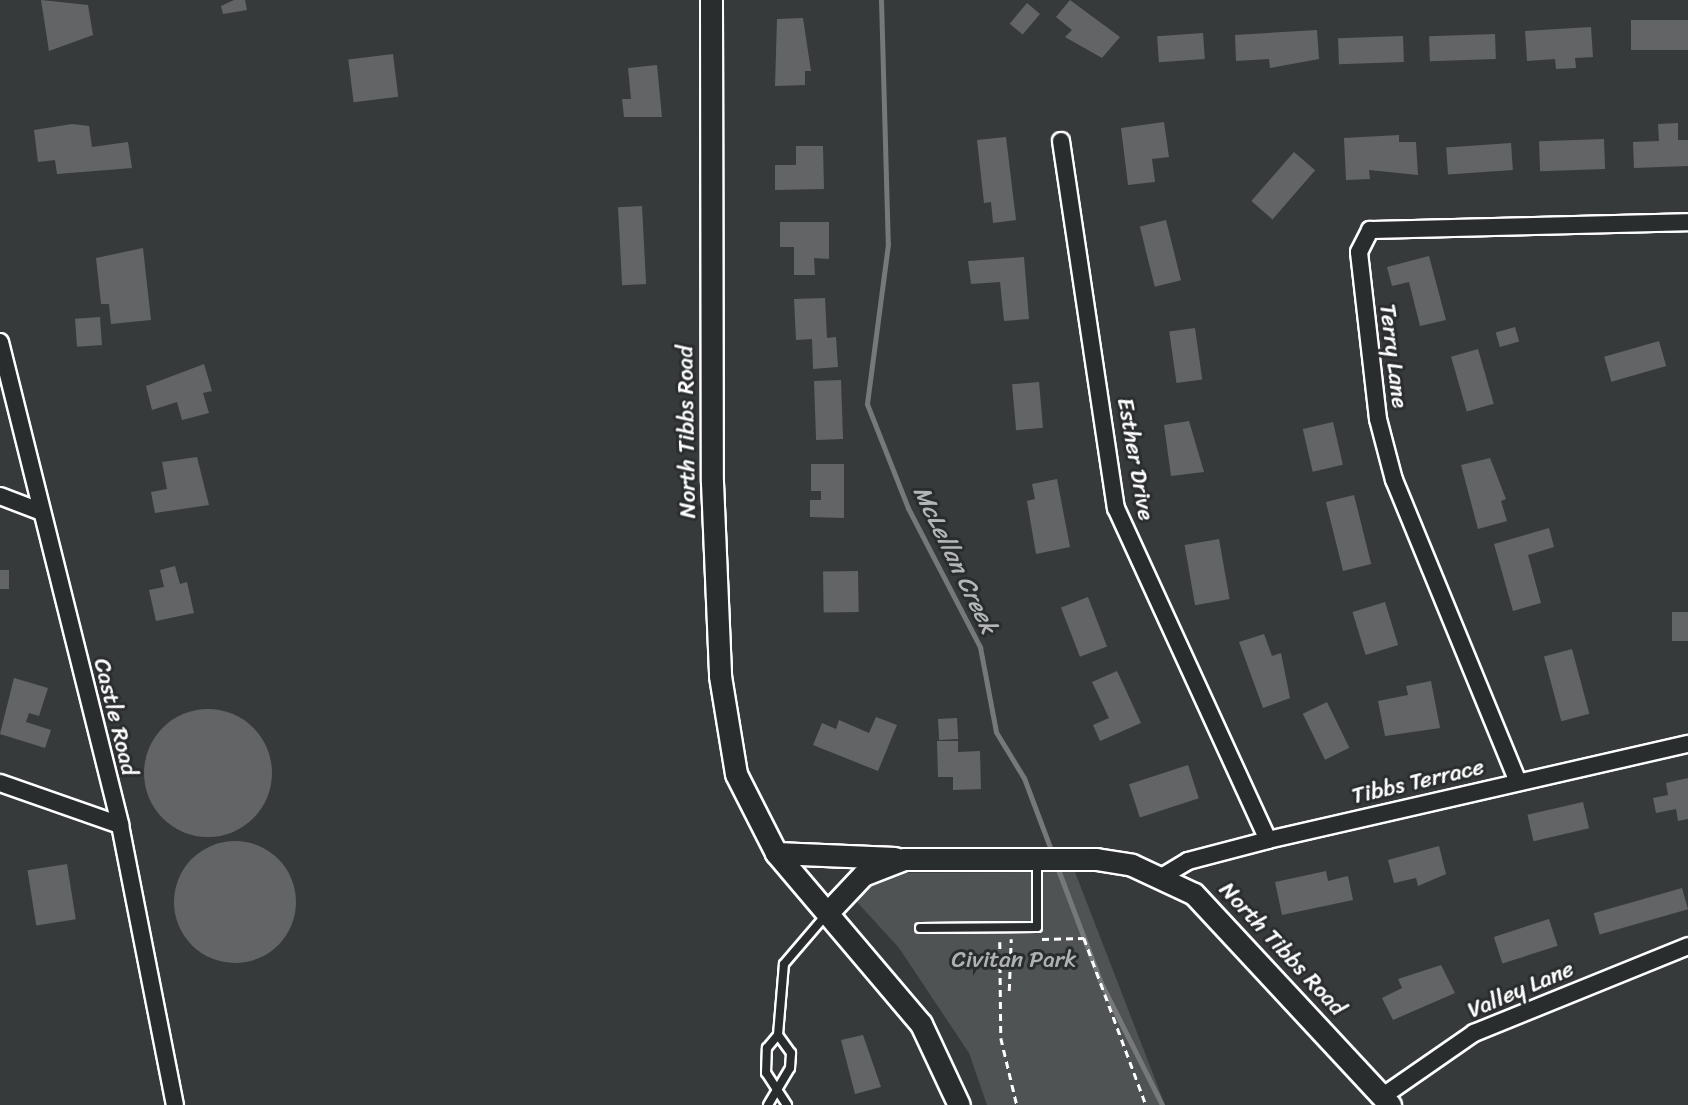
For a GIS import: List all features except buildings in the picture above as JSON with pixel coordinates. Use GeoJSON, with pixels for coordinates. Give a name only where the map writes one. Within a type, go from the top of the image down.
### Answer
{"type":"FeatureCollection","features":[{"type":"Feature","properties":{"kind":"street","name":"North Tibbs Road"},"geometry":{"type":"LineString","coordinates":[[711,0],[712,482],[720,676],[736,774],[776,853],[830,910],[863,875],[904,859]]}},
{"type":"Feature","properties":{"kind":"street","name":"Esther Drive"},"geometry":{"type":"LineString","coordinates":[[1061,141],[1116,508],[1268,840]]}},
{"type":"Feature","properties":{"kind":"street","name":"Terry Lane"},"geometry":{"type":"LineString","coordinates":[[1518,782],[1394,480],[1378,419],[1359,252],[1370,230],[1688,222]]}},
{"type":"Feature","properties":{"kind":"street","name":"Castle Road"},"geometry":{"type":"LineString","coordinates":[[0,342],[39,511],[120,825],[175,1105]]}},
{"type":"Feature","properties":{"kind":"street"},"geometry":{"type":"LineString","coordinates":[[0,496],[39,511]]}},
{"type":"Feature","properties":{"kind":"street","name":"Tibbs Terrace"},"geometry":{"type":"LineString","coordinates":[[1163,876],[1188,861],[1268,840],[1688,744]]}},
{"type":"Feature","properties":{"kind":"street"},"geometry":{"type":"LineString","coordinates":[[0,783],[120,825]]}},
{"type":"Feature","properties":{"kind":"street","name":"North Tibbs Road"},"geometry":{"type":"LineString","coordinates":[[776,853],[904,859],[1096,859],[1163,876],[1194,894],[1387,1100]]}},
{"type":"Feature","properties":{"kind":"street"},"geometry":{"type":"LineString","coordinates":[[830,910],[922,1024],[959,1105]]}},
{"type":"Feature","properties":{"kind":"street","name":"Valley Lane"},"geometry":{"type":"LineString","coordinates":[[1387,1100],[1474,1033],[1688,946]]}},
{"type":"Feature","properties":{"kind":"lane"},"geometry":{"type":"LineString","coordinates":[[920,928],[1037,927],[1040,859]]}},
{"type":"Feature","properties":{"kind":"lane"},"geometry":{"type":"LineString","coordinates":[[787,1105],[766,1073],[767,1048],[778,1035],[784,964],[830,910]]}},
{"type":"Feature","properties":{"kind":"lane"},"geometry":{"type":"LineString","coordinates":[[768,1105],[778,1088],[790,1053],[778,1035]]}},
{"type":"Feature","properties":{"kind":"path"},"geometry":{"type":"LineString","coordinates":[[1035,939],[1084,938],[1146,1105]]}},
{"type":"Feature","properties":{"kind":"path"},"geometry":{"type":"LineString","coordinates":[[1009,991],[1010,939],[1022,939]]}},
{"type":"Feature","properties":{"kind":"path"},"geometry":{"type":"LineString","coordinates":[[1000,942],[1001,1038],[1017,1105]]}},
{"type":"Feature","properties":{"kind":"green space","name":"Civitan Park"},"geometry":{"type":"Polygon","coordinates":[[[1075,872],[1165,1105],[987,1105],[969,1053],[899,948],[847,891],[850,873],[1075,872]]]}},
{"type":"Feature","properties":{"kind":"waterway","name":"McLellan Creek"},"geometry":{"type":"LineString","coordinates":[[881,0],[888,244],[867,404],[908,508],[980,647],[996,732],[1024,778],[1053,855]]}},
{"type":"Feature","properties":{"kind":"waterway","name":"McLellan Creek"},"geometry":{"type":"LineString","coordinates":[[1056,864],[1101,983],[1162,1105]]}}]}
